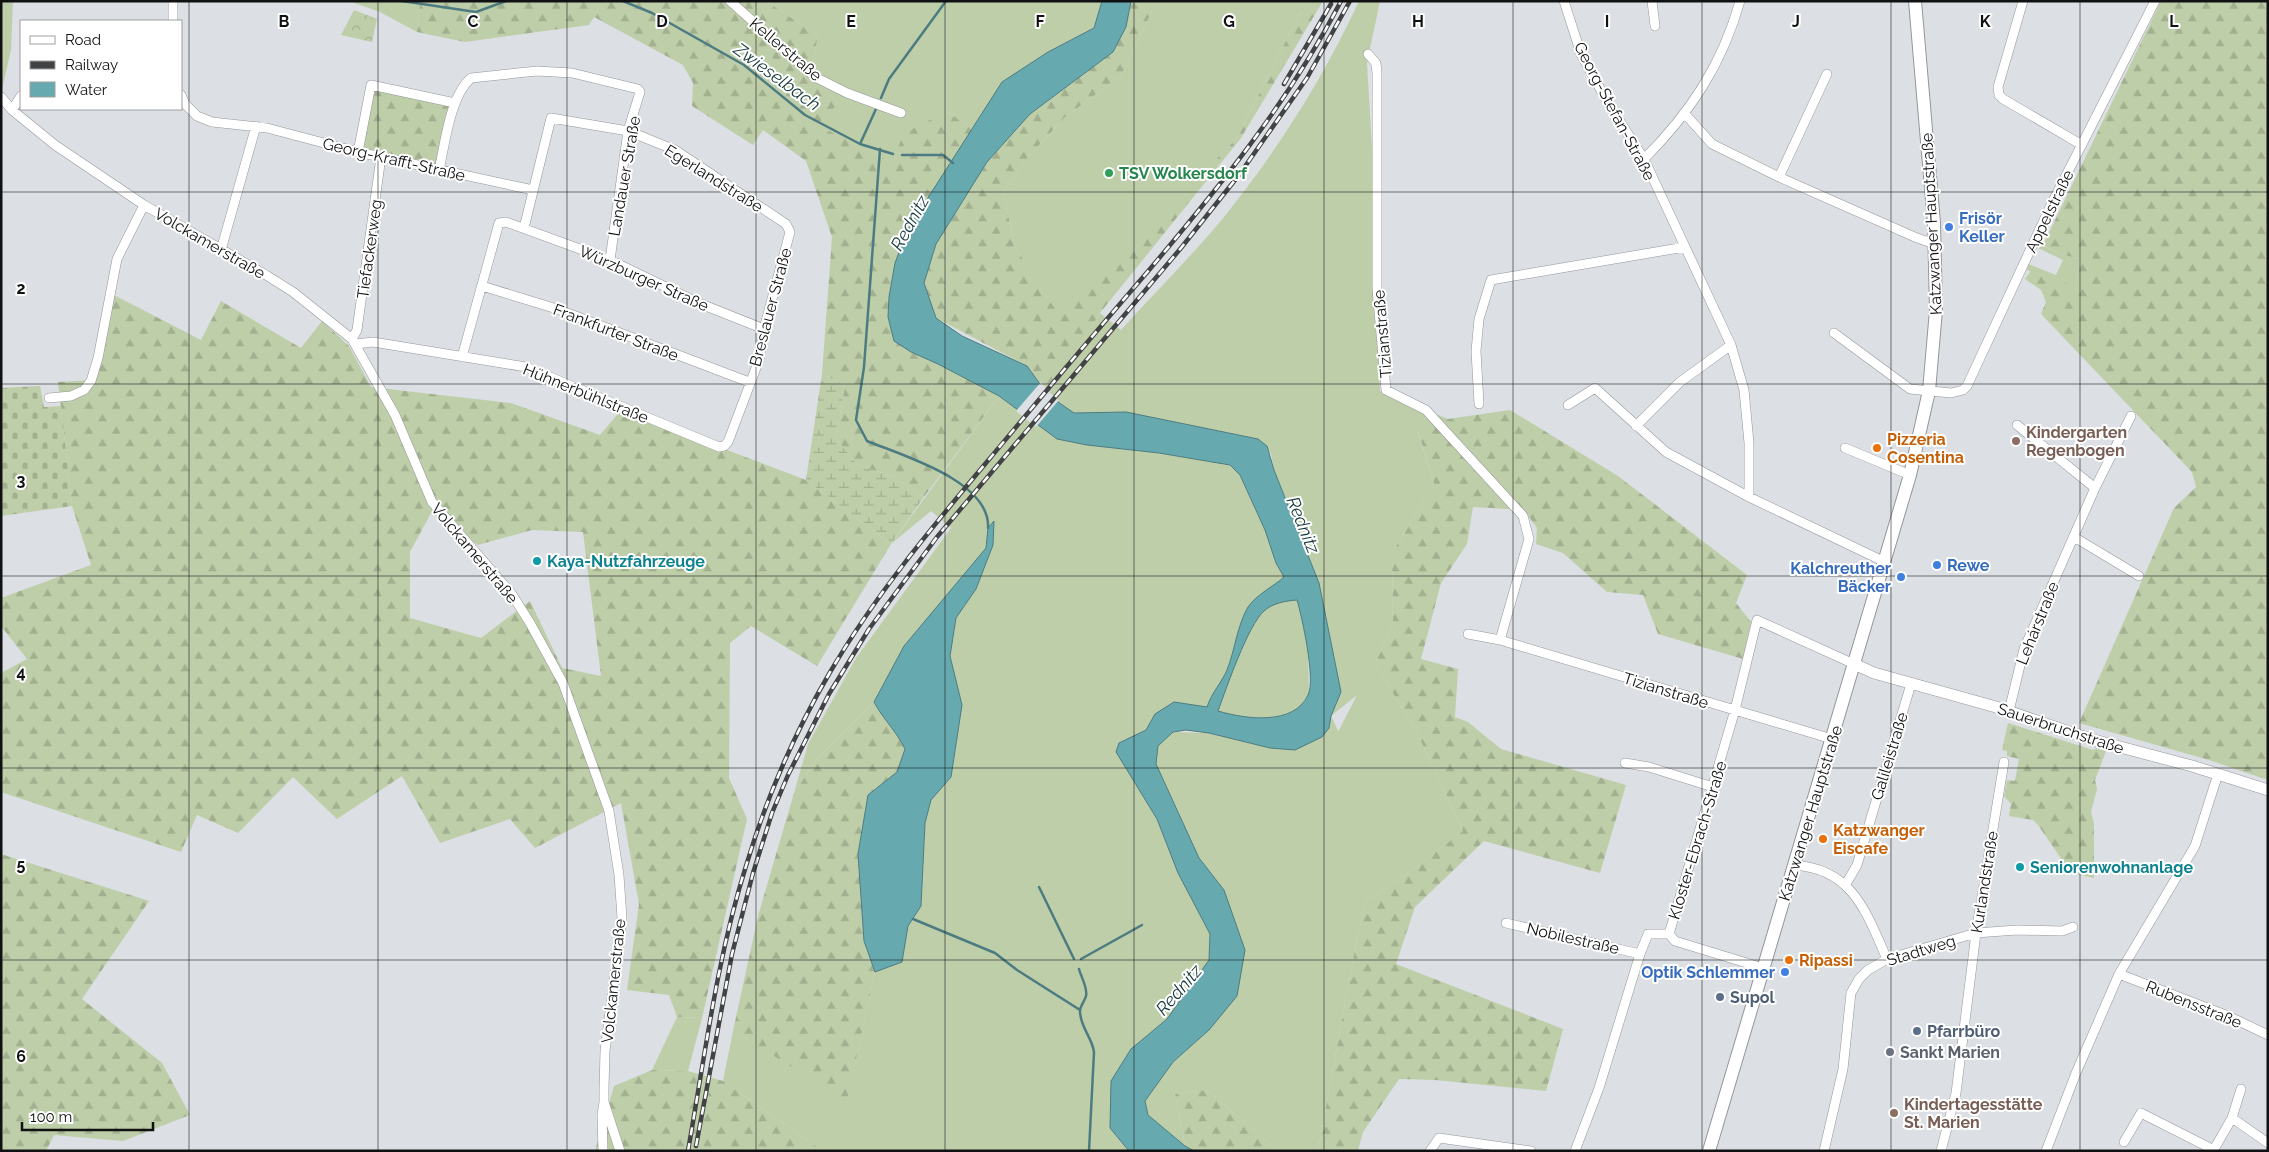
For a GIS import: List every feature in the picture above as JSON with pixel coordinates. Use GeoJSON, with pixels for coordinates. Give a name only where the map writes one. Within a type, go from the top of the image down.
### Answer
{"type":"FeatureCollection","features":[{"type":"Feature","properties":{"kind":"main road","name":"Katzwanger Hauptstraße"},"geometry":{"type":"LineString","coordinates":[[1709,1151],[1885,562],[1910,475],[1928,391],[1936,324],[1935,244],[1916,1]]}},
{"type":"Feature","properties":{"kind":"street"},"geometry":{"type":"LineString","coordinates":[[173,1],[173,20]]}},
{"type":"Feature","properties":{"kind":"street","name":"Kellerstraße"},"geometry":{"type":"LineString","coordinates":[[730,1],[815,77],[847,93],[901,113]]}},
{"type":"Feature","properties":{"kind":"street","name":"Georg-Stefan-Straße"},"geometry":{"type":"LineString","coordinates":[[1564,1],[1581,54],[1608,103],[1644,159],[1731,345],[1744,390],[1749,443],[1749,497]]}},
{"type":"Feature","properties":{"kind":"street"},"geometry":{"type":"LineString","coordinates":[[1652,1],[1655,26]]}},
{"type":"Feature","properties":{"kind":"street"},"geometry":{"type":"LineString","coordinates":[[1644,159],[1685,114],[1720,55],[1740,1]]}},
{"type":"Feature","properties":{"kind":"street"},"geometry":{"type":"LineString","coordinates":[[2023,1],[1998,87],[1999,95],[2050,129],[2082,145]]}},
{"type":"Feature","properties":{"kind":"street","name":"Appelstraße"},"geometry":{"type":"LineString","coordinates":[[1834,333],[1910,389],[1952,393],[1963,390],[1967,386],[2010,290],[2155,1]]}},
{"type":"Feature","properties":{"kind":"street","name":"Tizianstraße"},"geometry":{"type":"LineString","coordinates":[[1368,54],[1376,63],[1377,73],[1377,289],[1386,390],[1426,410],[1523,516],[1530,539],[1500,640]]}},
{"type":"Feature","properties":{"kind":"street","name":"Landauer Straße"},"geometry":{"type":"LineString","coordinates":[[455,103],[463,84],[470,78],[537,71],[572,73],[608,80],[638,89],[640,92],[628,131],[610,260]]}},
{"type":"Feature","properties":{"kind":"street"},"geometry":{"type":"LineString","coordinates":[[1780,178],[1827,74]]}},
{"type":"Feature","properties":{"kind":"street"},"geometry":{"type":"LineString","coordinates":[[358,152],[371,85],[455,103],[439,170]]}},
{"type":"Feature","properties":{"kind":"street","name":"Volckamerstraße"},"geometry":{"type":"LineString","coordinates":[[1,97],[12,110],[55,145],[144,206],[266,274],[293,292],[354,342],[396,415],[432,502],[511,593],[558,674],[608,811],[619,875],[622,918],[605,1051],[602,1115],[603,1151]]}},
{"type":"Feature","properties":{"kind":"street"},"geometry":{"type":"LineString","coordinates":[[12,110],[20,98]]}},
{"type":"Feature","properties":{"kind":"street","name":"Georg-Krafft-Straße"},"geometry":{"type":"LineString","coordinates":[[182,101],[197,116],[212,122],[256,126],[358,152],[534,190]]}},
{"type":"Feature","properties":{"kind":"street"},"geometry":{"type":"LineString","coordinates":[[1685,114],[1712,144],[1780,178],[1935,244]]}},
{"type":"Feature","properties":{"kind":"street","name":"Egerlandstraße"},"geometry":{"type":"LineString","coordinates":[[534,190],[552,118],[628,131],[675,150],[786,224]]}},
{"type":"Feature","properties":{"kind":"street"},"geometry":{"type":"LineString","coordinates":[[221,250],[256,126]]}},
{"type":"Feature","properties":{"kind":"street","name":"Tiefackerweg"},"geometry":{"type":"LineString","coordinates":[[354,342],[381,157]]}},
{"type":"Feature","properties":{"kind":"street"},"geometry":{"type":"LineString","coordinates":[[524,228],[534,190]]}},
{"type":"Feature","properties":{"kind":"street"},"geometry":{"type":"LineString","coordinates":[[49,398],[70,396],[84,390],[91,381],[98,358],[117,258],[144,206]]}},
{"type":"Feature","properties":{"kind":"street","name":"Würzburger Straße"},"geometry":{"type":"LineString","coordinates":[[482,286],[499,223],[506,222],[610,260],[701,304],[764,329]]}},
{"type":"Feature","properties":{"kind":"street","name":"Breslauer Straße"},"geometry":{"type":"LineString","coordinates":[[724,446],[728,442],[749,382],[759,360],[764,329],[790,232],[786,224]]}},
{"type":"Feature","properties":{"kind":"street"},"geometry":{"type":"LineString","coordinates":[[1478,404],[1476,351],[1480,319],[1491,280],[1685,247]]}},
{"type":"Feature","properties":{"kind":"street"},"geometry":{"type":"LineString","coordinates":[[462,357],[482,286]]}},
{"type":"Feature","properties":{"kind":"street","name":"Frankfurter Straße"},"geometry":{"type":"LineString","coordinates":[[482,286],[573,315],[749,382]]}},
{"type":"Feature","properties":{"kind":"street","name":"Hühnerbühlstraße"},"geometry":{"type":"LineString","coordinates":[[354,342],[373,342],[526,368],[719,447],[724,446]]}},
{"type":"Feature","properties":{"kind":"street"},"geometry":{"type":"LineString","coordinates":[[1636,426],[1680,382],[1731,345]]}},
{"type":"Feature","properties":{"kind":"street"},"geometry":{"type":"LineString","coordinates":[[1568,405],[1595,388],[1666,452],[1749,497],[1885,562]]}},
{"type":"Feature","properties":{"kind":"street","name":"Lehárstraße"},"geometry":{"type":"LineString","coordinates":[[2008,711],[2024,649],[2095,488],[2131,416]]}},
{"type":"Feature","properties":{"kind":"street"},"geometry":{"type":"LineString","coordinates":[[2017,425],[2095,488]]}},
{"type":"Feature","properties":{"kind":"street"},"geometry":{"type":"LineString","coordinates":[[1845,448],[1910,475]]}},
{"type":"Feature","properties":{"kind":"street"},"geometry":{"type":"LineString","coordinates":[[2074,537],[2139,576]]}},
{"type":"Feature","properties":{"kind":"street","name":"Kloster-Ebrach-Straße"},"geometry":{"type":"LineString","coordinates":[[1575,1151],[1599,1088],[1640,954],[1648,934],[1669,934],[1735,710],[1757,620],[1854,664]]}},
{"type":"Feature","properties":{"kind":"street","name":"Tizianstraße"},"geometry":{"type":"LineString","coordinates":[[1468,634],[1500,640],[1832,739]]}},
{"type":"Feature","properties":{"kind":"street","name":"Sauerbruchstraße"},"geometry":{"type":"LineString","coordinates":[[1854,664],[1869,672],[2008,711],[2095,741],[2218,774],[2268,790]]}},
{"type":"Feature","properties":{"kind":"street","name":"Galileistraße"},"geometry":{"type":"LineString","coordinates":[[1846,884],[1857,865],[1911,684]]}},
{"type":"Feature","properties":{"kind":"street","name":"Kurlandstraße"},"geometry":{"type":"LineString","coordinates":[[1941,1151],[1956,1093],[1976,933],[2004,762]]}},
{"type":"Feature","properties":{"kind":"street"},"geometry":{"type":"LineString","coordinates":[[1625,763],[1650,767],[1713,787]]}},
{"type":"Feature","properties":{"kind":"street"},"geometry":{"type":"LineString","coordinates":[[2046,1151],[2076,1073],[2119,974],[2195,846],[2218,774]]}},
{"type":"Feature","properties":{"kind":"street"},"geometry":{"type":"LineString","coordinates":[[1794,865],[1828,872],[1846,884],[1864,908],[1887,959]]}},
{"type":"Feature","properties":{"kind":"street","name":"Nobilestraße"},"geometry":{"type":"LineString","coordinates":[[1506,923],[1640,954]]}},
{"type":"Feature","properties":{"kind":"street","name":"Stadtweg"},"geometry":{"type":"LineString","coordinates":[[1824,1151],[1843,1069],[1851,993],[1859,979],[1868,970],[1887,959],[1976,933],[2026,930],[2062,931],[2073,927]]}},
{"type":"Feature","properties":{"kind":"street"},"geometry":{"type":"LineString","coordinates":[[1669,934],[1675,941],[1763,968]]}},
{"type":"Feature","properties":{"kind":"street","name":"Rubensstraße"},"geometry":{"type":"LineString","coordinates":[[2119,974],[2228,1016],[2268,1035]]}},
{"type":"Feature","properties":{"kind":"street"},"geometry":{"type":"LineString","coordinates":[[2124,1142],[2140,1113],[2214,1150],[2232,1118],[2241,1089]]}},
{"type":"Feature","properties":{"kind":"street"},"geometry":{"type":"LineString","coordinates":[[604,1102],[620,1151]]}},
{"type":"Feature","properties":{"kind":"street"},"geometry":{"type":"LineString","coordinates":[[2232,1118],[2268,1142]]}},
{"type":"Feature","properties":{"kind":"street"},"geometry":{"type":"LineString","coordinates":[[1430,1151],[1439,1138],[1531,1151]]}},
{"type":"Feature","properties":{"kind":"green space"},"geometry":{"type":"Polygon","coordinates":[[[1,1],[13,1],[11,50],[2,89],[1,1]]]}},
{"type":"Feature","properties":{"kind":"green space"},"geometry":{"type":"Polygon","coordinates":[[[349,1],[420,1],[417,32],[380,12],[349,1]]]}},
{"type":"Feature","properties":{"kind":"green space"},"geometry":{"type":"Polygon","coordinates":[[[420,1],[766,1],[818,36],[810,75],[848,94],[817,125],[893,163],[903,134],[947,111],[973,130],[908,229],[938,364],[999,396],[924,497],[892,476],[858,465],[836,439],[845,385],[822,374],[832,237],[806,161],[763,130],[753,145],[692,106],[693,83],[683,65],[594,17],[589,25],[465,42],[417,32],[420,1]]]}},
{"type":"Feature","properties":{"kind":"green space"},"geometry":{"type":"Polygon","coordinates":[[[766,1],[1102,1],[1094,28],[1048,52],[1002,82],[973,130],[947,111],[893,163],[816,125],[810,75],[818,36],[766,1]]]}},
{"type":"Feature","properties":{"kind":"green space"},"geometry":{"type":"Polygon","coordinates":[[[1131,1],[1157,1],[1121,76],[1065,117],[1030,155],[1003,192],[1015,247],[1061,318],[1237,138],[1306,1],[1323,1],[1241,138],[1100,313],[1048,395],[1027,366],[936,318],[924,284],[936,244],[987,162],[1030,114],[1113,52],[1126,27],[1131,1]]]}},
{"type":"Feature","properties":{"kind":"green space","name":"TSV Wolkersdorf"},"geometry":{"type":"Polygon","coordinates":[[[1157,1],[1306,1],[1237,138],[1061,319],[1015,247],[1003,192],[1030,155],[1065,117],[1121,76],[1157,1]]]}},
{"type":"Feature","properties":{"kind":"green space"},"geometry":{"type":"Polygon","coordinates":[[[1359,1],[1380,1],[1367,63],[1374,182],[1375,290],[1380,391],[1448,419],[1418,432],[1434,483],[1392,553],[1393,623],[1375,664],[1416,731],[1463,831],[1407,874],[1366,901],[1356,943],[1318,1151],[1278,1151],[1207,1090],[1175,1094],[1185,1146],[1148,1115],[1145,1101],[1173,1062],[1209,1030],[1224,890],[1199,858],[1156,764],[1158,746],[1173,732],[1209,733],[1270,748],[1340,692],[1319,583],[1274,470],[1271,454],[1258,439],[1126,412],[1074,413],[1048,395],[1100,313],[1121,330],[1224,217],[1244,192],[1298,114],[1359,1]],[[1357,695],[1331,716],[1339,730],[1357,695]]]}},
{"type":"Feature","properties":{"kind":"green space"},"geometry":{"type":"Polygon","coordinates":[[[2161,1],[2268,1],[2268,780],[2209,760],[2079,723],[2174,508],[2196,487],[2192,472],[2041,314],[2046,302],[2041,290],[2025,279],[2031,271],[2076,287],[2080,259],[2060,254],[2043,245],[2161,1]]]}},
{"type":"Feature","properties":{"kind":"green space"},"geometry":{"type":"Polygon","coordinates":[[[354,10],[377,19],[372,42],[341,35],[354,10]]]}},
{"type":"Feature","properties":{"kind":"green space"},"geometry":{"type":"Polygon","coordinates":[[[375,88],[450,103],[436,167],[361,149],[375,88]]]}},
{"type":"Feature","properties":{"kind":"green space"},"geometry":{"type":"Polygon","coordinates":[[[2038,243],[2060,254],[2080,259],[2076,288],[2027,270],[2028,264],[2056,275],[2063,260],[2036,247],[2038,243]]]}},
{"type":"Feature","properties":{"kind":"green space"},"geometry":{"type":"Polygon","coordinates":[[[112,294],[201,340],[221,301],[301,348],[322,321],[349,346],[371,387],[511,403],[600,435],[621,410],[806,480],[891,544],[817,666],[751,626],[730,643],[729,778],[747,819],[702,1018],[677,1017],[669,995],[627,990],[639,904],[621,803],[535,848],[510,819],[440,843],[402,776],[337,819],[293,777],[238,833],[197,815],[181,852],[1,792],[1,673],[27,659],[1,626],[1,598],[91,565],[72,506],[58,382],[95,380],[112,294]],[[431,513],[410,552],[410,618],[481,638],[530,601],[562,668],[601,676],[583,532],[532,530],[478,545],[431,513]]]}},
{"type":"Feature","properties":{"kind":"green space"},"geometry":{"type":"Polygon","coordinates":[[[822,374],[845,385],[836,439],[858,465],[892,476],[924,497],[891,544],[806,480],[822,374]]]}},
{"type":"Feature","properties":{"kind":"green space"},"geometry":{"type":"Polygon","coordinates":[[[40,386],[44,407],[61,406],[72,506],[1,516],[1,388],[40,386]]]}},
{"type":"Feature","properties":{"kind":"green space"},"geometry":{"type":"Polygon","coordinates":[[[999,396],[1057,439],[1229,465],[1240,475],[1265,530],[1276,563],[1297,599],[1308,648],[1309,693],[1299,709],[1274,718],[1233,716],[1146,730],[1119,743],[1116,752],[1157,819],[1178,873],[1210,934],[1209,960],[1167,1019],[1131,1049],[1110,1128],[1129,1151],[823,1151],[723,1081],[733,1031],[847,1100],[875,972],[902,962],[908,926],[921,906],[925,823],[931,800],[951,777],[962,705],[950,656],[956,618],[976,589],[993,545],[993,522],[988,528],[986,548],[904,646],[874,702],[817,759],[794,793],[808,744],[856,658],[951,528],[931,511],[891,544],[999,396]]]}},
{"type":"Feature","properties":{"kind":"green space"},"geometry":{"type":"Polygon","coordinates":[[[1510,410],[1618,476],[1747,575],[1736,603],[1751,622],[1743,659],[1658,634],[1643,595],[1607,592],[1563,553],[1536,544],[1537,528],[1524,510],[1473,507],[1467,544],[1441,583],[1421,659],[1458,669],[1455,717],[1468,722],[1501,749],[1626,785],[1600,873],[1484,841],[1415,907],[1396,964],[1563,1029],[1546,1091],[1435,1080],[1399,1079],[1363,1132],[1358,1151],[1318,1151],[1356,943],[1366,901],[1407,874],[1463,831],[1416,731],[1375,664],[1393,623],[1392,553],[1434,483],[1418,431],[1448,419],[1510,410]]]}},
{"type":"Feature","properties":{"kind":"green space"},"geometry":{"type":"Polygon","coordinates":[[[874,702],[905,749],[897,772],[868,795],[858,854],[864,941],[875,972],[847,1101],[733,1031],[758,916],[794,793],[817,759],[874,702]]]}},
{"type":"Feature","properties":{"kind":"green space"},"geometry":{"type":"Polygon","coordinates":[[[2008,723],[2093,750],[2096,748],[2106,751],[2095,780],[2097,789],[2091,812],[2094,824],[2094,878],[2071,873],[2033,820],[2009,816],[2011,804],[2004,796],[2007,780],[2015,781],[2019,759],[2007,756],[2007,751],[2002,750],[2008,723]]]}},
{"type":"Feature","properties":{"kind":"green space"},"geometry":{"type":"Polygon","coordinates":[[[1,854],[149,901],[82,999],[162,1063],[190,1115],[123,1141],[54,1135],[46,1151],[1,1151],[1,854]]]}},
{"type":"Feature","properties":{"kind":"green space"},"geometry":{"type":"Polygon","coordinates":[[[677,1017],[702,1018],[688,1071],[652,1070],[677,1017]]]}},
{"type":"Feature","properties":{"kind":"green space"},"geometry":{"type":"Polygon","coordinates":[[[652,1070],[688,1071],[723,1081],[823,1151],[595,1151],[614,1086],[652,1070]]]}},
{"type":"Feature","properties":{"kind":"green space"},"geometry":{"type":"Polygon","coordinates":[[[1207,1090],[1278,1151],[1194,1151],[1185,1146],[1175,1094],[1207,1090]]]}},
{"type":"Feature","properties":{"kind":"water"},"geometry":{"type":"Polygon","coordinates":[[[1102,1],[1131,1],[1126,27],[1113,52],[1030,114],[987,162],[936,244],[924,283],[936,318],[962,336],[1027,366],[1048,395],[1074,413],[1126,412],[1258,439],[1267,446],[1274,470],[1319,583],[1341,692],[1331,716],[1329,728],[1322,737],[1295,750],[1270,748],[1209,733],[1186,730],[1173,732],[1158,746],[1156,764],[1199,858],[1224,890],[1245,950],[1237,996],[1209,1030],[1173,1062],[1145,1101],[1148,1115],[1185,1146],[1194,1151],[1129,1151],[1110,1128],[1111,1081],[1131,1049],[1167,1019],[1209,960],[1210,934],[1178,873],[1157,819],[1116,752],[1119,743],[1146,730],[1155,714],[1174,702],[1207,707],[1227,670],[1241,622],[1248,607],[1256,598],[1284,577],[1276,563],[1265,530],[1240,475],[1230,465],[1057,439],[999,396],[911,352],[894,341],[888,317],[889,297],[895,263],[908,229],[1002,82],[1048,52],[1094,28],[1102,1]],[[1297,600],[1275,604],[1264,611],[1258,618],[1238,658],[1218,711],[1255,718],[1268,718],[1292,712],[1301,705],[1308,695],[1310,676],[1305,634],[1297,600]]]}},
{"type":"Feature","properties":{"kind":"water"},"geometry":{"type":"Polygon","coordinates":[[[994,521],[993,545],[976,589],[956,618],[950,656],[962,705],[951,777],[931,800],[925,823],[921,906],[908,926],[902,962],[875,972],[864,941],[858,854],[868,795],[897,772],[905,749],[874,702],[904,646],[986,548],[988,528],[994,521]]]}},
{"type":"Feature","properties":{"kind":"pier"},"geometry":{"type":"Polygon","coordinates":[[[1041,382],[1059,400],[1036,427],[1016,411],[1041,382]]]}},
{"type":"Feature","properties":{"kind":"waterway","name":"Zwieselbach"},"geometry":{"type":"LineString","coordinates":[[402,1],[476,12],[506,1]]}},
{"type":"Feature","properties":{"kind":"waterway","name":"Zwieselbach"},"geometry":{"type":"LineString","coordinates":[[623,1],[652,13],[744,65],[805,115],[860,144],[893,154]]}},
{"type":"Feature","properties":{"kind":"waterway"},"geometry":{"type":"LineString","coordinates":[[881,98],[889,79],[946,1]]}},
{"type":"Feature","properties":{"kind":"waterway"},"geometry":{"type":"LineString","coordinates":[[860,144],[876,109]]}},
{"type":"Feature","properties":{"kind":"waterway"},"geometry":{"type":"LineString","coordinates":[[880,149],[864,367],[856,420],[867,441],[921,462],[960,484],[975,497],[985,511],[988,528]]}},
{"type":"Feature","properties":{"kind":"waterway"},"geometry":{"type":"LineString","coordinates":[[902,155],[943,155],[953,163]]}},
{"type":"Feature","properties":{"kind":"waterway"},"geometry":{"type":"LineString","coordinates":[[1039,887],[1074,959]]}},
{"type":"Feature","properties":{"kind":"waterway"},"geometry":{"type":"LineString","coordinates":[[913,919],[995,953],[1017,970],[1080,1010]]}},
{"type":"Feature","properties":{"kind":"waterway"},"geometry":{"type":"LineString","coordinates":[[1081,959],[1142,925]]}},
{"type":"Feature","properties":{"kind":"waterway"},"geometry":{"type":"LineString","coordinates":[[1079,969],[1086,993],[1080,1009],[1081,1017],[1094,1052],[1089,1151]]}},
{"type":"Feature","properties":{"kind":"railway"},"geometry":{"type":"LineString","coordinates":[[688,1151],[719,971],[746,866],[762,816],[782,767],[804,720],[829,674],[866,616],[926,535],[1225,178],[1299,74],[1341,1]]}},
{"type":"Feature","properties":{"kind":"railway"},"geometry":{"type":"LineString","coordinates":[[696,1146],[732,954],[753,873],[772,813],[788,775],[829,694],[869,629],[937,537],[1181,248],[1239,175],[1307,78],[1350,1]]}},
{"type":"Feature","properties":{"kind":"railway"},"geometry":{"type":"LineString","coordinates":[[1284,84],[1331,4]]}},
{"type":"Feature","properties":{"kind":"place","name":"TSV Wolkersdorf"},"geometry":{"type":"Point","coordinates":[1109,173]}},
{"type":"Feature","properties":{"kind":"place","name":"Frisör Keller"},"geometry":{"type":"Point","coordinates":[1949,227]}},
{"type":"Feature","properties":{"kind":"place","name":"Kindergarten Regenbogen"},"geometry":{"type":"Point","coordinates":[2016,441]}},
{"type":"Feature","properties":{"kind":"place","name":"Pizzeria Cosentina"},"geometry":{"type":"Point","coordinates":[1877,448]}},
{"type":"Feature","properties":{"kind":"place","name":"Kaya-Nutzfahrzeuge"},"geometry":{"type":"Point","coordinates":[537,561]}},
{"type":"Feature","properties":{"kind":"place","name":"Rewe"},"geometry":{"type":"Point","coordinates":[1937,565]}},
{"type":"Feature","properties":{"kind":"place","name":"Kalchreuther Bäcker"},"geometry":{"type":"Point","coordinates":[1901,577]}},
{"type":"Feature","properties":{"kind":"place","name":"Katzwanger Eiscafe"},"geometry":{"type":"Point","coordinates":[1823,839]}},
{"type":"Feature","properties":{"kind":"place","name":"Seniorenwohnanlage"},"geometry":{"type":"Point","coordinates":[2020,867]}},
{"type":"Feature","properties":{"kind":"place","name":"Ripassi"},"geometry":{"type":"Point","coordinates":[1789,960]}},
{"type":"Feature","properties":{"kind":"place","name":"Optik Schlemmer"},"geometry":{"type":"Point","coordinates":[1785,972]}},
{"type":"Feature","properties":{"kind":"place","name":"Supol"},"geometry":{"type":"Point","coordinates":[1720,997]}},
{"type":"Feature","properties":{"kind":"place","name":"Pfarrbüro"},"geometry":{"type":"Point","coordinates":[1917,1031]}},
{"type":"Feature","properties":{"kind":"place","name":"Sankt Marien"},"geometry":{"type":"Point","coordinates":[1890,1052]}},
{"type":"Feature","properties":{"kind":"place","name":"Kindertagesstätte St. Marien"},"geometry":{"type":"Point","coordinates":[1894,1113]}},
{"type":"Feature","properties":{"kind":"water label","name":"Rednitz"},"geometry":{"type":"Point","coordinates":[910,223]}},
{"type":"Feature","properties":{"kind":"water label","name":"Rednitz"},"geometry":{"type":"Point","coordinates":[1303,525]}},
{"type":"Feature","properties":{"kind":"water label","name":"Rednitz"},"geometry":{"type":"Point","coordinates":[1179,990]}}]}
